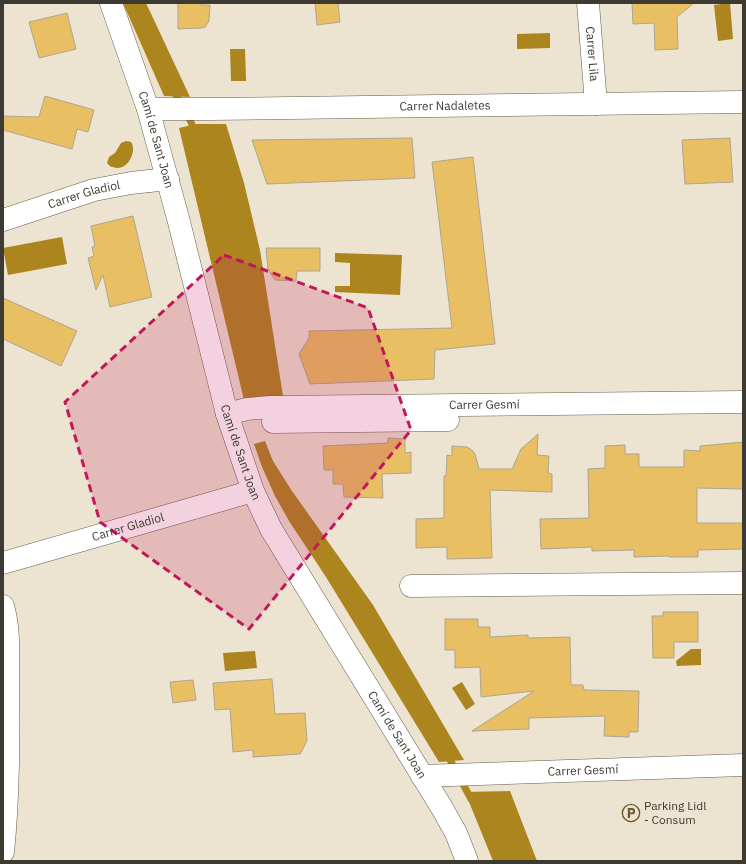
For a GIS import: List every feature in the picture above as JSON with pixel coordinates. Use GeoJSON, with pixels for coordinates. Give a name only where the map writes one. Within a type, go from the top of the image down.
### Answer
{"type":"FeatureCollection","features":[{"type":"Feature","properties":{"kind":"street","name":"Camí de Sant Joan"},"geometry":{"type":"LineString","coordinates":[[111,3],[148,109],[168,180],[252,413],[253,491],[271,529],[456,833],[467,861]]}},
{"type":"Feature","properties":{"kind":"street","name":"Carrer Lila"},"geometry":{"type":"LineString","coordinates":[[588,3],[596,104]]}},
{"type":"Feature","properties":{"kind":"street","name":"Carrer Nadaletes"},"geometry":{"type":"LineString","coordinates":[[148,109],[743,102]]}},
{"type":"Feature","properties":{"kind":"street","name":"Carrer Gladiol"},"geometry":{"type":"LineString","coordinates":[[3,220],[94,190],[130,182],[168,180]]}},
{"type":"Feature","properties":{"kind":"street","name":"Carrer Gesmí"},"geometry":{"type":"LineString","coordinates":[[252,413],[743,402]]}},
{"type":"Feature","properties":{"kind":"street","name":"Carrer Gesmí"},"geometry":{"type":"LineString","coordinates":[[252,413],[743,416]]}},
{"type":"Feature","properties":{"kind":"street","name":"Carrer Gladiol"},"geometry":{"type":"LineString","coordinates":[[3,563],[253,491]]}},
{"type":"Feature","properties":{"kind":"street"},"geometry":{"type":"LineString","coordinates":[[411,586],[743,583]]}},
{"type":"Feature","properties":{"kind":"street"},"geometry":{"type":"LineString","coordinates":[[3,606],[7,630],[9,726],[3,852]]}},
{"type":"Feature","properties":{"kind":"street","name":"Carrer Gesmí"},"geometry":{"type":"LineString","coordinates":[[422,776],[743,766]]}},
{"type":"Feature","properties":{"kind":"highlighted area"},"geometry":{"type":"Polygon","coordinates":[[[224,255],[368,308],[411,430],[249,629],[100,522],[65,402],[224,255]]]}},
{"type":"Feature","properties":{"kind":"shaded area"},"geometry":{"type":"Polygon","coordinates":[[[123,3],[146,3],[190,97],[164,96],[123,3]]]}},
{"type":"Feature","properties":{"kind":"shaded area"},"geometry":{"type":"Polygon","coordinates":[[[730,3],[733,39],[718,41],[714,5],[730,3]]]}},
{"type":"Feature","properties":{"kind":"shaded area"},"geometry":{"type":"Polygon","coordinates":[[[550,33],[550,48],[517,49],[517,34],[550,33]]]}},
{"type":"Feature","properties":{"kind":"shaded area"},"geometry":{"type":"Polygon","coordinates":[[[230,49],[245,49],[246,81],[231,81],[230,49]]]}},
{"type":"Feature","properties":{"kind":"shaded area"},"geometry":{"type":"Polygon","coordinates":[[[196,124],[226,124],[244,183],[260,250],[283,396],[244,400],[179,128],[196,124]]]}},
{"type":"Feature","properties":{"kind":"shaded area"},"geometry":{"type":"Polygon","coordinates":[[[126,141],[131,142],[133,146],[130,160],[122,167],[118,168],[110,166],[107,163],[109,157],[115,153],[121,143],[126,141]]]}},
{"type":"Feature","properties":{"kind":"shaded area"},"geometry":{"type":"Polygon","coordinates":[[[62,237],[67,264],[8,275],[3,248],[62,237]]]}},
{"type":"Feature","properties":{"kind":"shaded area"},"geometry":{"type":"Polygon","coordinates":[[[335,253],[402,255],[400,295],[335,292],[335,286],[350,286],[350,263],[335,262],[335,253]]]}},
{"type":"Feature","properties":{"kind":"shaded area"},"geometry":{"type":"Polygon","coordinates":[[[265,441],[273,461],[292,491],[373,605],[464,760],[439,762],[326,577],[289,521],[275,496],[254,444],[265,441]]]}},
{"type":"Feature","properties":{"kind":"shaded area"},"geometry":{"type":"Polygon","coordinates":[[[691,649],[701,649],[701,665],[677,666],[676,661],[691,649]]]}},
{"type":"Feature","properties":{"kind":"shaded area"},"geometry":{"type":"Polygon","coordinates":[[[255,651],[257,668],[225,671],[223,653],[255,651]]]}},
{"type":"Feature","properties":{"kind":"shaded area"},"geometry":{"type":"Polygon","coordinates":[[[462,682],[475,704],[466,710],[452,688],[462,682]]]}},
{"type":"Feature","properties":{"kind":"shaded area"},"geometry":{"type":"Polygon","coordinates":[[[510,791],[537,861],[493,861],[465,792],[510,791]]]}},
{"type":"Feature","properties":{"kind":"building"},"geometry":{"type":"Polygon","coordinates":[[[178,3],[201,3],[201,5],[210,5],[209,21],[205,27],[178,29],[178,3]]]}},
{"type":"Feature","properties":{"kind":"building"},"geometry":{"type":"Polygon","coordinates":[[[315,3],[338,3],[340,22],[317,25],[315,3]]]}},
{"type":"Feature","properties":{"kind":"building"},"geometry":{"type":"Polygon","coordinates":[[[632,3],[694,3],[677,17],[678,49],[655,50],[654,23],[633,24],[632,3]]]}},
{"type":"Feature","properties":{"kind":"building"},"geometry":{"type":"Polygon","coordinates":[[[67,13],[76,49],[39,58],[29,22],[67,13]]]}},
{"type":"Feature","properties":{"kind":"building"},"geometry":{"type":"Polygon","coordinates":[[[45,96],[94,110],[88,132],[77,129],[72,149],[3,130],[3,116],[39,117],[45,96]]]}},
{"type":"Feature","properties":{"kind":"building"},"geometry":{"type":"Polygon","coordinates":[[[412,138],[415,178],[267,184],[252,140],[412,138]]]}},
{"type":"Feature","properties":{"kind":"building"},"geometry":{"type":"Polygon","coordinates":[[[730,138],[733,182],[685,184],[682,140],[730,138]]]}},
{"type":"Feature","properties":{"kind":"building"},"geometry":{"type":"Polygon","coordinates":[[[473,157],[495,344],[435,350],[434,379],[310,384],[299,354],[309,338],[309,331],[452,328],[432,162],[473,157]]]}},
{"type":"Feature","properties":{"kind":"building"},"geometry":{"type":"Polygon","coordinates":[[[133,216],[152,297],[110,307],[103,275],[96,290],[88,258],[94,256],[92,247],[95,246],[91,226],[133,216]]]}},
{"type":"Feature","properties":{"kind":"building"},"geometry":{"type":"Polygon","coordinates":[[[266,248],[320,248],[320,271],[297,271],[296,281],[275,280],[268,269],[266,248]]]}},
{"type":"Feature","properties":{"kind":"building"},"geometry":{"type":"Polygon","coordinates":[[[3,298],[77,331],[61,366],[3,339],[3,298]]]}},
{"type":"Feature","properties":{"kind":"building"},"geometry":{"type":"Polygon","coordinates":[[[538,434],[537,455],[549,456],[548,473],[552,474],[552,492],[490,490],[492,558],[447,559],[447,547],[416,548],[416,519],[444,518],[444,476],[446,476],[447,455],[452,456],[452,446],[467,447],[472,450],[475,454],[479,469],[512,469],[521,449],[538,434]]]}},
{"type":"Feature","properties":{"kind":"building"},"geometry":{"type":"Polygon","coordinates":[[[388,438],[405,439],[405,453],[411,452],[411,473],[382,474],[383,498],[344,497],[343,484],[333,484],[333,470],[324,470],[323,446],[388,443],[388,438]]]}},
{"type":"Feature","properties":{"kind":"building"},"geometry":{"type":"Polygon","coordinates":[[[743,442],[743,489],[697,488],[697,523],[743,523],[743,549],[698,550],[698,557],[634,557],[634,550],[592,551],[592,547],[541,549],[540,519],[589,518],[588,469],[605,468],[605,446],[625,445],[625,454],[639,454],[639,467],[684,467],[684,450],[700,451],[700,446],[743,442]]]}},
{"type":"Feature","properties":{"kind":"building"},"geometry":{"type":"Polygon","coordinates":[[[663,612],[698,612],[698,642],[674,642],[674,658],[653,658],[652,616],[663,616],[663,612]]]}},
{"type":"Feature","properties":{"kind":"building"},"geometry":{"type":"Polygon","coordinates":[[[445,619],[478,619],[478,627],[490,627],[490,637],[528,635],[528,638],[570,637],[571,685],[583,685],[584,690],[639,691],[638,732],[629,732],[629,737],[604,736],[605,716],[529,718],[529,729],[472,731],[534,691],[481,697],[480,667],[455,668],[455,650],[445,650],[445,619]]]}},
{"type":"Feature","properties":{"kind":"building"},"geometry":{"type":"Polygon","coordinates":[[[272,679],[275,714],[305,713],[307,741],[300,754],[253,757],[253,750],[233,752],[230,709],[215,710],[213,683],[272,679]]]}},
{"type":"Feature","properties":{"kind":"building"},"geometry":{"type":"Polygon","coordinates":[[[193,680],[196,700],[173,703],[170,682],[193,680]]]}},
{"type":"Feature","properties":{"kind":"waterway"},"geometry":{"type":"LineString","coordinates":[[172,88],[191,122],[195,134]]}},
{"type":"Feature","properties":{"kind":"waterway"},"geometry":{"type":"LineString","coordinates":[[447,754],[471,799]]}},
{"type":"Feature","properties":{"kind":"place","name":"Parking Lidl - Consum"},"geometry":{"type":"Point","coordinates":[631,813]}}]}
